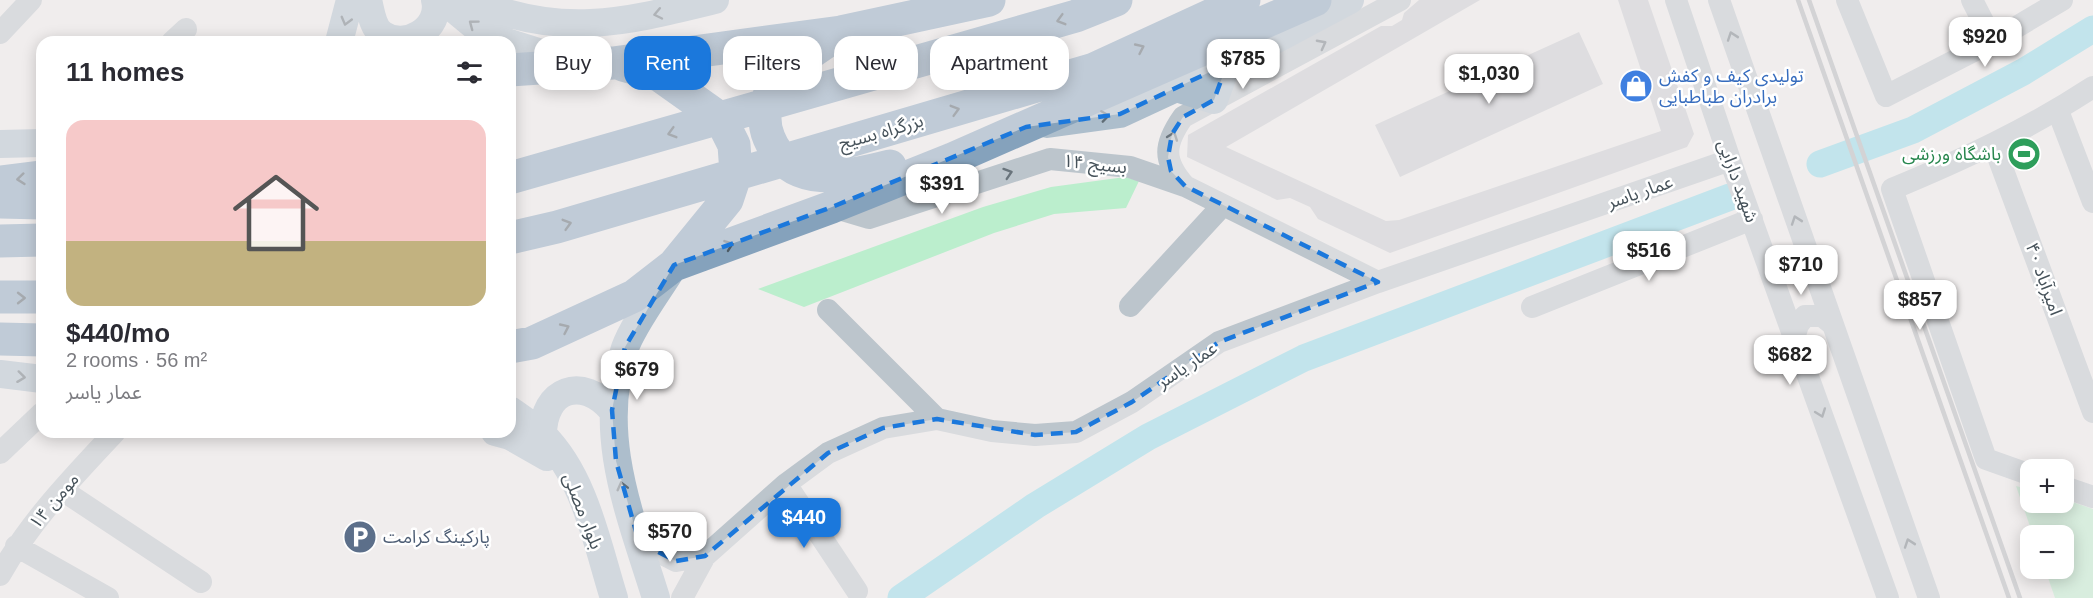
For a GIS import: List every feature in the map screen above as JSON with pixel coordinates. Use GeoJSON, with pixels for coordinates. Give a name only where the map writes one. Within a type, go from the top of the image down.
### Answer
{"type":"FeatureCollection","features":[{"type":"Feature","properties":{"kind":"highway"},"geometry":{"type":"LineString","coordinates":[[516,70],[613,63],[841,32],[989,0]]}},
{"type":"Feature","properties":{"kind":"highway"},"geometry":{"type":"LineString","coordinates":[[516,176],[1076,16],[1116,0]]}},
{"type":"Feature","properties":{"kind":"highway","name":"بزرگراه بسیج"},"geometry":{"type":"LineString","coordinates":[[516,236],[578,221],[1094,69],[1244,0]]}},
{"type":"Feature","properties":{"kind":"highway"},"geometry":{"type":"LineString","coordinates":[[674,265],[832,207],[952,159],[1315,0]]}},
{"type":"Feature","properties":{"kind":"highway"},"geometry":{"type":"LineString","coordinates":[[841,32],[787,72],[775,84],[767,99],[764,116],[766,133],[773,148],[783,161],[797,171],[813,176],[847,177],[928,155],[952,159]]}},
{"type":"Feature","properties":{"kind":"highway"},"geometry":{"type":"LineString","coordinates":[[516,346],[532,343],[634,296],[674,265],[727,200],[736,173],[734,145],[722,119],[698,100],[659,75],[613,63]]}},
{"type":"Feature","properties":{"kind":"highway"},"geometry":{"type":"LineString","coordinates":[[0,182],[36,178]]}},
{"type":"Feature","properties":{"kind":"highway"},"geometry":{"type":"LineString","coordinates":[[0,202],[36,203]]}},
{"type":"Feature","properties":{"kind":"highway"},"geometry":{"type":"LineString","coordinates":[[0,241],[36,240]]}},
{"type":"Feature","properties":{"kind":"highway"},"geometry":{"type":"LineString","coordinates":[[0,297],[36,297]]}},
{"type":"Feature","properties":{"kind":"highway"},"geometry":{"type":"LineString","coordinates":[[0,339],[36,340]]}},
{"type":"Feature","properties":{"kind":"main road"},"geometry":{"type":"LineString","coordinates":[[341,36],[350,0]]}},
{"type":"Feature","properties":{"kind":"main road"},"geometry":{"type":"LineString","coordinates":[[368,0],[373,22],[381,34],[385,36]]}},
{"type":"Feature","properties":{"kind":"main road"},"geometry":{"type":"LineString","coordinates":[[418,36],[422,34],[433,19],[435,0]]}},
{"type":"Feature","properties":{"kind":"main road"},"geometry":{"type":"LineString","coordinates":[[442,0],[478,29],[494,36]]}},
{"type":"Feature","properties":{"kind":"main road"},"geometry":{"type":"LineString","coordinates":[[471,0],[510,16],[555,24],[609,22],[715,0]]}},
{"type":"Feature","properties":{"kind":"main road"},"geometry":{"type":"LineString","coordinates":[[841,32],[928,0]]}},
{"type":"Feature","properties":{"kind":"main road"},"geometry":{"type":"LineString","coordinates":[[1026,126],[1120,114],[1227,64],[1350,0]]}},
{"type":"Feature","properties":{"kind":"main road"},"geometry":{"type":"LineString","coordinates":[[516,45],[548,55],[613,63]]}},
{"type":"Feature","properties":{"kind":"main road"},"geometry":{"type":"LineString","coordinates":[[1176,88],[1214,100],[1227,64]]}},
{"type":"Feature","properties":{"kind":"main road"},"geometry":{"type":"LineString","coordinates":[[0,144],[36,143]]}},
{"type":"Feature","properties":{"kind":"main road"},"geometry":{"type":"LineString","coordinates":[[656,598],[616,461],[612,410],[625,347],[674,265]]}},
{"type":"Feature","properties":{"kind":"main road"},"geometry":{"type":"LineString","coordinates":[[0,374],[36,378]]}},
{"type":"Feature","properties":{"kind":"main road"},"geometry":{"type":"LineString","coordinates":[[543,435],[543,417],[552,402],[566,392],[584,390],[600,396],[612,410]]}},
{"type":"Feature","properties":{"kind":"main road","name":"بلوار مصلی"},"geometry":{"type":"LineString","coordinates":[[516,415],[543,435],[566,467],[580,494],[614,598]]}},
{"type":"Feature","properties":{"kind":"main road"},"geometry":{"type":"LineString","coordinates":[[514,438],[566,467]]}},
{"type":"Feature","properties":{"kind":"street"},"geometry":{"type":"LineString","coordinates":[[0,33],[31,0]]}},
{"type":"Feature","properties":{"kind":"street"},"geometry":{"type":"LineString","coordinates":[[1185,186],[1171,171],[1168,157],[1172,134],[1183,117],[1400,0]]}},
{"type":"Feature","properties":{"kind":"street","name":"شهید دارایی"},"geometry":{"type":"LineString","coordinates":[[1676,0],[1730,160],[1888,598]]}},
{"type":"Feature","properties":{"kind":"street"},"geometry":{"type":"LineString","coordinates":[[1719,0],[1929,598]]}},
{"type":"Feature","properties":{"kind":"street"},"geometry":{"type":"LineString","coordinates":[[1847,0],[1886,96],[1993,41],[2062,0]]}},
{"type":"Feature","properties":{"kind":"street"},"geometry":{"type":"LineString","coordinates":[[1972,0],[1993,41]]}},
{"type":"Feature","properties":{"kind":"street"},"geometry":{"type":"LineString","coordinates":[[2020,471],[1986,459],[1892,189],[1994,146],[2058,111],[2093,87]]}},
{"type":"Feature","properties":{"kind":"street"},"geometry":{"type":"LineString","coordinates":[[2058,111],[2093,202]]}},
{"type":"Feature","properties":{"kind":"street","name":"امیرآباد ۴۰"},"geometry":{"type":"LineString","coordinates":[[1994,146],[2093,412]]}},
{"type":"Feature","properties":{"kind":"street","name":"بسیج ۱۴"},"geometry":{"type":"LineString","coordinates":[[832,207],[868,218],[1050,159],[1130,167],[1185,186],[1378,282]]}},
{"type":"Feature","properties":{"kind":"street","name":"عمار یاسر"},"geometry":{"type":"LineString","coordinates":[[705,556],[786,484],[828,453],[883,428],[937,419],[992,431],[1035,435],[1076,432],[1132,402],[1219,342],[1378,282],[1730,160]]}},
{"type":"Feature","properties":{"kind":"street"},"geometry":{"type":"LineString","coordinates":[[1130,306],[1224,205]]}},
{"type":"Feature","properties":{"kind":"street"},"geometry":{"type":"LineString","coordinates":[[1532,307],[1752,219]]}},
{"type":"Feature","properties":{"kind":"street"},"geometry":{"type":"LineString","coordinates":[[828,310],[937,419]]}},
{"type":"Feature","properties":{"kind":"street"},"geometry":{"type":"LineString","coordinates":[[1794,338],[1798,325],[1805,316],[1822,316],[1832,324]]}},
{"type":"Feature","properties":{"kind":"street"},"geometry":{"type":"LineString","coordinates":[[0,453],[36,419]]}},
{"type":"Feature","properties":{"kind":"street","name":"مومن ۱۴"},"geometry":{"type":"LineString","coordinates":[[0,575],[16,546],[62,490],[110,438]]}},
{"type":"Feature","properties":{"kind":"street"},"geometry":{"type":"LineString","coordinates":[[786,484],[856,591]]}},
{"type":"Feature","properties":{"kind":"street"},"geometry":{"type":"LineString","coordinates":[[62,490],[201,582]]}},
{"type":"Feature","properties":{"kind":"street"},"geometry":{"type":"LineString","coordinates":[[2074,490],[2093,497]]}},
{"type":"Feature","properties":{"kind":"street"},"geometry":{"type":"LineString","coordinates":[[639,542],[676,561],[705,556]]}},
{"type":"Feature","properties":{"kind":"street"},"geometry":{"type":"LineString","coordinates":[[16,546],[108,598]]}},
{"type":"Feature","properties":{"kind":"street"},"geometry":{"type":"LineString","coordinates":[[682,598],[705,556]]}},
{"type":"Feature","properties":{"kind":"highlighted area"},"geometry":{"type":"Polygon","coordinates":[[[1227,64],[1214,100],[1183,117],[1172,134],[1168,157],[1171,171],[1185,186],[1378,282],[1219,342],[1132,402],[1076,432],[1035,435],[937,419],[883,428],[828,453],[705,556],[676,561],[639,542],[616,461],[612,410],[625,347],[674,265],[832,207],[1026,127],[1120,114],[1227,64]]]}},
{"type":"Feature","properties":{"kind":"green space"},"geometry":{"type":"Polygon","coordinates":[[[1125,177],[1139,181],[1126,208],[1054,214],[994,233],[804,307],[758,289],[983,207],[1051,187],[1125,177]]]}},
{"type":"Feature","properties":{"kind":"green space"},"geometry":{"type":"Polygon","coordinates":[[[2074,502],[2093,509],[2093,598],[2055,598],[2048,579],[2074,579],[2074,525],[2030,525],[2025,513],[2074,513],[2074,502]]]}},
{"type":"Feature","properties":{"kind":"building"},"geometry":{"type":"Polygon","coordinates":[[[1419,0],[1480,0],[1226,147],[1386,221],[1399,220],[1661,131],[1618,0],[1648,0],[1694,134],[1687,147],[1390,253],[1318,219],[1310,207],[1290,198],[1277,200],[1187,157],[1188,135],[1381,26],[1392,26],[1402,20],[1404,13],[1419,0]]]}},
{"type":"Feature","properties":{"kind":"building"},"geometry":{"type":"Polygon","coordinates":[[[1579,32],[1603,84],[1400,177],[1375,125],[1579,32]]]}},
{"type":"Feature","properties":{"kind":"waterway"},"geometry":{"type":"LineString","coordinates":[[1820,164],[1913,130],[2023,72],[2093,29]]}},
{"type":"Feature","properties":{"kind":"waterway"},"geometry":{"type":"LineString","coordinates":[[901,598],[1035,506],[1148,437],[1304,358],[1730,197]]}},
{"type":"Feature","properties":{"kind":"railway"},"geometry":{"type":"LineString","coordinates":[[1798,0],[2009,598]]}},
{"type":"Feature","properties":{"kind":"railway"},"geometry":{"type":"LineString","coordinates":[[1809,0],[2020,598]]}},
{"type":"Feature","properties":{"kind":"place","name":"تولیدی کیف و کفش برادران طباطبایی"},"geometry":{"type":"Point","coordinates":[1636,86]}},
{"type":"Feature","properties":{"kind":"place","name":"باشگاه ورزشی"},"geometry":{"type":"Point","coordinates":[2024,154]}},
{"type":"Feature","properties":{"kind":"place","name":"پارکینگ کرامت"},"geometry":{"type":"Point","coordinates":[360,537]}}]}
